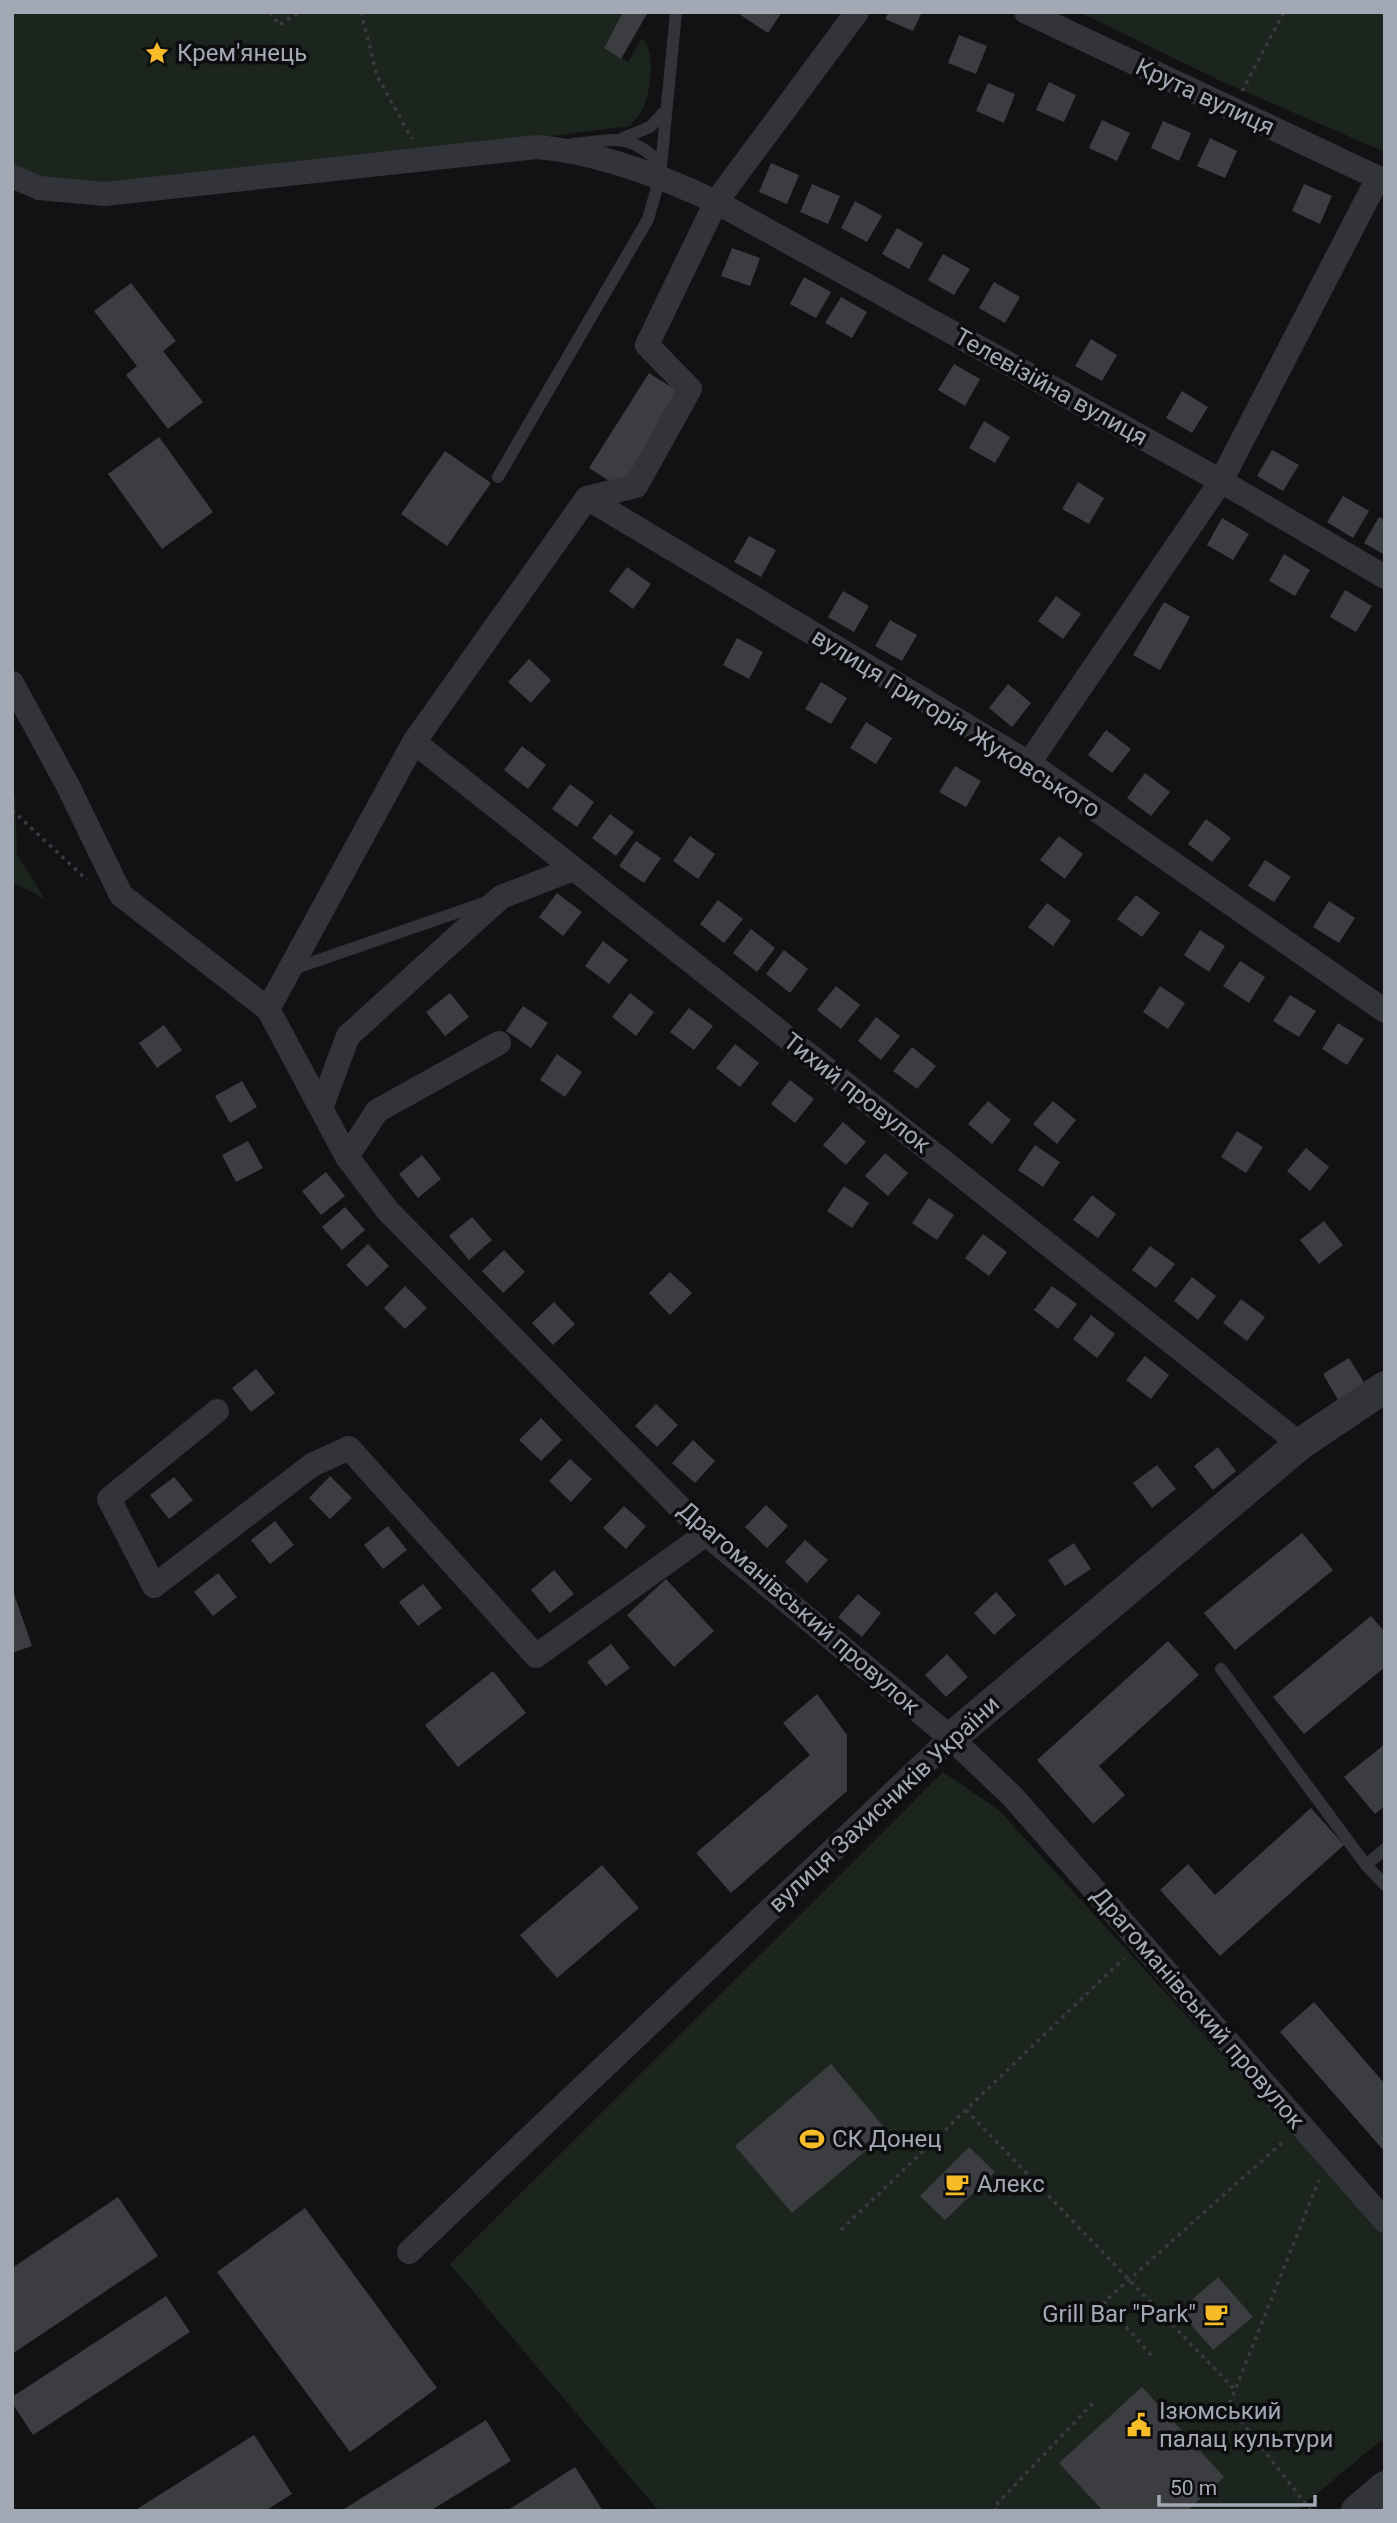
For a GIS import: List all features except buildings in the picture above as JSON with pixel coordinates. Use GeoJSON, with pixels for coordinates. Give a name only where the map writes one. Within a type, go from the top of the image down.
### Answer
{"type":"FeatureCollection","features":[{"type":"Feature","properties":{"kind":"street"},"geometry":{"type":"LineString","coordinates":[[12,683],[68,786],[121,895],[268,1009],[414,742],[587,498],[636,486],[690,389],[647,345],[716,202],[856,12]]}},
{"type":"Feature","properties":{"kind":"street","name":"Крута вулиця"},"geometry":{"type":"LineString","coordinates":[[1026,12],[1381,179]]}},
{"type":"Feature","properties":{"kind":"street","name":"Телевізійна вулиця"},"geometry":{"type":"LineString","coordinates":[[12,176],[39,188],[105,194],[541,148],[565,149],[660,171],[1221,481],[1385,577]]}},
{"type":"Feature","properties":{"kind":"street"},"geometry":{"type":"LineString","coordinates":[[1029,763],[1221,481],[1381,179]]}},
{"type":"Feature","properties":{"kind":"street","name":"вулиця Григорія Жуковського"},"geometry":{"type":"LineString","coordinates":[[587,498],[1029,763],[1385,1011]]}},
{"type":"Feature","properties":{"kind":"street","name":"Тихий провулок"},"geometry":{"type":"LineString","coordinates":[[414,742],[1300,1444]]}},
{"type":"Feature","properties":{"kind":"street"},"geometry":{"type":"LineString","coordinates":[[321,1108],[348,1036],[501,897],[573,869]]}},
{"type":"Feature","properties":{"kind":"street","name":"Драгоманівський провулок"},"geometry":{"type":"LineString","coordinates":[[268,1009],[347,1157],[388,1211],[706,1534],[951,1738],[1012,1796],[1385,2221]]}},
{"type":"Feature","properties":{"kind":"street"},"geometry":{"type":"LineString","coordinates":[[347,1157],[377,1111],[499,1044]]}},
{"type":"Feature","properties":{"kind":"street","name":"вулиця Захисників України"},"geometry":{"type":"LineString","coordinates":[[409,2252],[951,1738],[1300,1444],[1385,1387]]}},
{"type":"Feature","properties":{"kind":"street"},"geometry":{"type":"LineString","coordinates":[[217,1411],[109,1499],[154,1586],[312,1465],[349,1448],[536,1656],[706,1534]]}},
{"type":"Feature","properties":{"kind":"street"},"geometry":{"type":"LineString","coordinates":[[1357,2511],[1385,2487]]}},
{"type":"Feature","properties":{"kind":"lane"},"geometry":{"type":"LineString","coordinates":[[498,477],[648,219],[660,171],[676,12]]}},
{"type":"Feature","properties":{"kind":"lane"},"geometry":{"type":"LineString","coordinates":[[541,148],[619,139],[650,127],[666,110]]}},
{"type":"Feature","properties":{"kind":"lane"},"geometry":{"type":"LineString","coordinates":[[619,139],[643,146],[660,171]]}},
{"type":"Feature","properties":{"kind":"lane"},"geometry":{"type":"LineString","coordinates":[[289,970],[501,897]]}},
{"type":"Feature","properties":{"kind":"lane"},"geometry":{"type":"LineString","coordinates":[[1221,1669],[1366,1865],[1385,1885]]}},
{"type":"Feature","properties":{"kind":"lane"},"geometry":{"type":"LineString","coordinates":[[1366,1865],[1385,1849]]}},
{"type":"Feature","properties":{"kind":"path"},"geometry":{"type":"LineString","coordinates":[[270,12],[279,25],[299,12]]}},
{"type":"Feature","properties":{"kind":"path"},"geometry":{"type":"LineString","coordinates":[[361,12],[377,76],[424,160]]}},
{"type":"Feature","properties":{"kind":"path"},"geometry":{"type":"LineString","coordinates":[[1232,109],[1284,12]]}},
{"type":"Feature","properties":{"kind":"path"},"geometry":{"type":"LineString","coordinates":[[841,2230],[1140,1942]]}},
{"type":"Feature","properties":{"kind":"path"},"geometry":{"type":"LineString","coordinates":[[966,2110],[1235,2390]]}},
{"type":"Feature","properties":{"kind":"path"},"geometry":{"type":"LineString","coordinates":[[1150,2355],[1104,2302],[1302,2126]]}},
{"type":"Feature","properties":{"kind":"path"},"geometry":{"type":"LineString","coordinates":[[1311,2511],[1229,2404],[1328,2156]]}},
{"type":"Feature","properties":{"kind":"path"},"geometry":{"type":"LineString","coordinates":[[997,2511],[994,2507],[1096,2400]]}},
{"type":"Feature","properties":{"kind":"shaded area"},"geometry":{"type":"Polygon","coordinates":[[[12,12],[623,12],[604,48],[628,62],[642,38],[651,61],[650,82],[642,110],[630,126],[105,194],[12,176],[12,12]]]}},
{"type":"Feature","properties":{"kind":"shaded area"},"geometry":{"type":"Polygon","coordinates":[[[1079,12],[1385,12],[1385,152],[1227,84],[1079,12]]]}},
{"type":"Feature","properties":{"kind":"shaded area"},"geometry":{"type":"Polygon","coordinates":[[[12,789],[15,796],[17,855],[45,899],[12,882],[12,789]]]}},
{"type":"Feature","properties":{"kind":"shaded area"},"geometry":{"type":"Polygon","coordinates":[[[943,1772],[999,1810],[1385,2234],[1385,2437],[1296,2511],[659,2511],[450,2264],[943,1772]]]}},
{"type":"Feature","properties":{"kind":"place","name":"Крем'янець"},"geometry":{"type":"Point","coordinates":[157,53]}},
{"type":"Feature","properties":{"kind":"place","name":"СК Донец"},"geometry":{"type":"Point","coordinates":[812,2139]}},
{"type":"Feature","properties":{"kind":"place","name":"Алекс"},"geometry":{"type":"Point","coordinates":[957,2184]}},
{"type":"Feature","properties":{"kind":"place","name":"Grill Bar \"Park\""},"geometry":{"type":"Point","coordinates":[1216,2314]}},
{"type":"Feature","properties":{"kind":"place","name":"Ізюмський палац культури"},"geometry":{"type":"Point","coordinates":[1139,2425]}}]}
